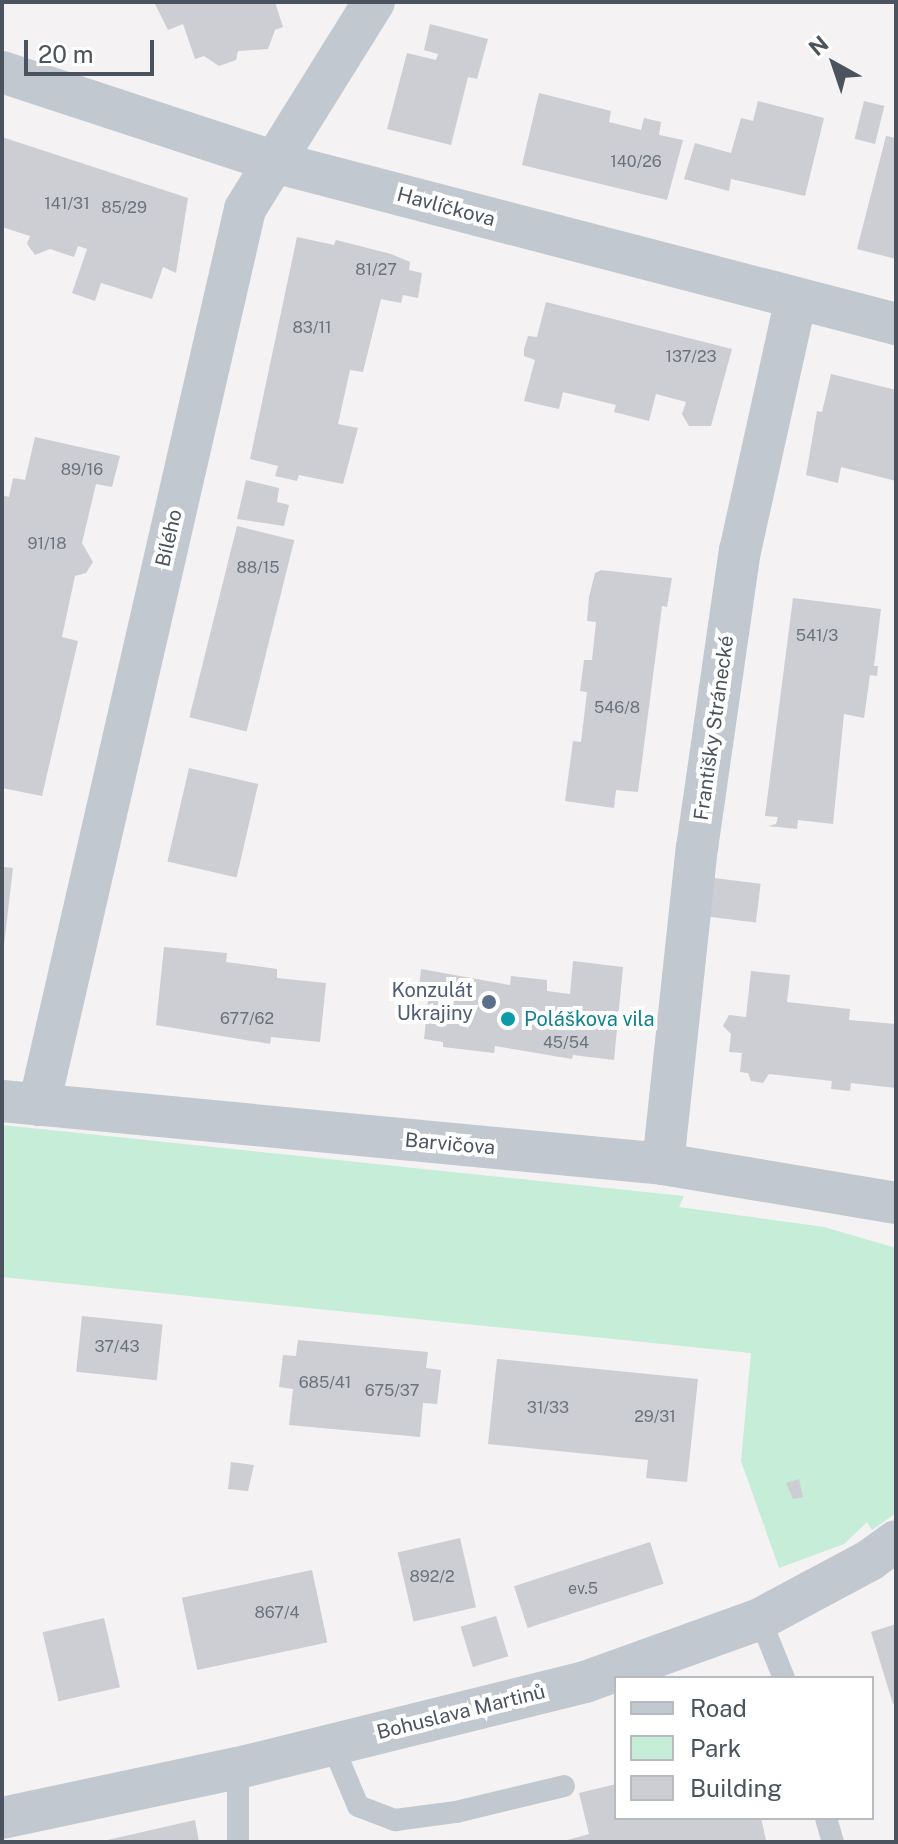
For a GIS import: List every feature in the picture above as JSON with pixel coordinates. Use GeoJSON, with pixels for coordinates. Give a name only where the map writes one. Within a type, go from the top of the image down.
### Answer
{"type":"FeatureCollection","features":[{"type":"Feature","properties":{"kind":"street","name":"Bílého"},"geometry":{"type":"LineString","coordinates":[[21,1103],[245,209],[278,163],[374,2]]}},
{"type":"Feature","properties":{"kind":"street","name":"Havlíčkova"},"geometry":{"type":"LineString","coordinates":[[2,72],[278,163],[896,324]]}},
{"type":"Feature","properties":{"kind":"street","name":"Františky Stránecké"},"geometry":{"type":"LineString","coordinates":[[663,1164],[697,848],[740,551],[796,298]]}},
{"type":"Feature","properties":{"kind":"street","name":"Barvičova"},"geometry":{"type":"LineString","coordinates":[[21,1103],[663,1164],[896,1203]]}},
{"type":"Feature","properties":{"kind":"street","name":"Bohuslava Martinů"},"geometry":{"type":"LineString","coordinates":[[2,1818],[238,1768],[585,1682],[760,1619],[870,1560],[896,1541]]}},
{"type":"Feature","properties":{"kind":"lane"},"geometry":{"type":"LineString","coordinates":[[760,1619],[783,1676]]}},
{"type":"Feature","properties":{"kind":"lane"},"geometry":{"type":"LineString","coordinates":[[332,1744],[358,1806],[395,1820],[456,1812],[564,1786]]}},
{"type":"Feature","properties":{"kind":"lane"},"geometry":{"type":"LineString","coordinates":[[238,1768],[238,1842]]}},
{"type":"Feature","properties":{"kind":"lane"},"geometry":{"type":"LineString","coordinates":[[827,1820],[833,1842]]}},
{"type":"Feature","properties":{"kind":"green space"},"geometry":{"type":"Polygon","coordinates":[[[2,1125],[684,1196],[679,1207],[824,1227],[896,1248],[896,1513],[872,1530],[867,1522],[844,1544],[779,1568],[741,1461],[751,1353],[2,1277],[2,1125]]]}},
{"type":"Feature","properties":{"kind":"building"},"geometry":{"type":"Polygon","coordinates":[[[154,2],[275,2],[283,27],[275,30],[268,49],[238,51],[236,60],[219,66],[204,56],[195,59],[183,24],[168,30],[154,2]]]}},
{"type":"Feature","properties":{"kind":"building"},"geometry":{"type":"Polygon","coordinates":[[[430,24],[488,39],[477,79],[468,77],[451,145],[387,129],[407,53],[436,60],[438,54],[424,50],[430,24]]]}},
{"type":"Feature","properties":{"kind":"building"},"geometry":{"type":"Polygon","coordinates":[[[539,93],[611,111],[609,122],[641,130],[644,118],[661,122],[659,135],[683,140],[667,200],[522,165],[539,93]]]}},
{"type":"Feature","properties":{"kind":"building"},"geometry":{"type":"Polygon","coordinates":[[[758,101],[824,118],[805,196],[731,179],[729,191],[684,179],[695,143],[731,153],[741,118],[753,121],[758,101]]]}},
{"type":"Feature","properties":{"kind":"building"},"geometry":{"type":"Polygon","coordinates":[[[864,101],[884,106],[875,144],[855,139],[864,101]]]}},
{"type":"Feature","properties":{"kind":"building"},"geometry":{"type":"Polygon","coordinates":[[[886,136],[896,138],[896,259],[857,249],[886,136]]]}},
{"type":"Feature","properties":{"kind":"building"},"geometry":{"type":"Polygon","coordinates":[[[2,137],[188,198],[176,273],[163,267],[152,299],[101,283],[95,301],[72,293],[87,249],[78,246],[74,257],[50,249],[35,255],[27,244],[30,236],[2,227],[2,137]]]}},
{"type":"Feature","properties":{"kind":"building"},"geometry":{"type":"Polygon","coordinates":[[[297,237],[334,245],[336,240],[391,254],[410,262],[409,270],[422,273],[418,298],[403,295],[401,303],[381,299],[363,372],[350,370],[338,424],[358,428],[343,484],[299,475],[297,481],[275,476],[278,466],[250,459],[297,237]]]}},
{"type":"Feature","properties":{"kind":"building"},"geometry":{"type":"Polygon","coordinates":[[[546,302],[732,349],[711,426],[689,426],[682,414],[686,402],[656,394],[649,421],[614,412],[616,405],[563,392],[559,409],[524,401],[535,360],[524,356],[524,349],[528,336],[537,337],[546,302]]]}},
{"type":"Feature","properties":{"kind":"building"},"geometry":{"type":"Polygon","coordinates":[[[831,374],[896,390],[896,481],[841,467],[838,483],[806,475],[817,411],[822,412],[831,374]]]}},
{"type":"Feature","properties":{"kind":"building"},"geometry":{"type":"Polygon","coordinates":[[[35,437],[120,456],[112,487],[96,484],[82,543],[93,562],[86,573],[75,576],[62,637],[78,641],[42,796],[2,788],[2,495],[9,497],[13,478],[25,480],[35,437]]]}},
{"type":"Feature","properties":{"kind":"building"},"geometry":{"type":"Polygon","coordinates":[[[246,480],[279,488],[277,502],[289,505],[284,526],[237,519],[246,480]]]}},
{"type":"Feature","properties":{"kind":"building"},"geometry":{"type":"Polygon","coordinates":[[[237,526],[294,540],[247,731],[189,717],[237,526]]]}},
{"type":"Feature","properties":{"kind":"building"},"geometry":{"type":"Polygon","coordinates":[[[601,570],[672,578],[667,607],[662,606],[638,792],[616,790],[614,808],[565,801],[573,741],[581,742],[587,692],[580,691],[584,660],[592,660],[596,622],[587,621],[589,597],[595,573],[601,570]]]}},
{"type":"Feature","properties":{"kind":"building"},"geometry":{"type":"Polygon","coordinates":[[[793,598],[881,609],[874,666],[878,666],[877,676],[870,675],[864,718],[844,714],[833,824],[798,820],[797,829],[768,826],[776,824],[778,817],[765,816],[793,598]]]}},
{"type":"Feature","properties":{"kind":"building"},"geometry":{"type":"Polygon","coordinates":[[[189,768],[258,784],[237,878],[167,862],[189,768]]]}},
{"type":"Feature","properties":{"kind":"building"},"geometry":{"type":"Polygon","coordinates":[[[2,867],[13,868],[4,945],[2,945],[2,867]]]}},
{"type":"Feature","properties":{"kind":"building"},"geometry":{"type":"Polygon","coordinates":[[[714,878],[761,884],[756,922],[709,917],[714,878]]]}},
{"type":"Feature","properties":{"kind":"building"},"geometry":{"type":"Polygon","coordinates":[[[164,947],[227,953],[226,962],[277,969],[277,978],[326,983],[320,1042],[271,1037],[270,1044],[156,1025],[164,947]]]}},
{"type":"Feature","properties":{"kind":"building"},"geometry":{"type":"Polygon","coordinates":[[[573,961],[623,967],[614,1060],[573,1055],[572,1059],[495,1046],[494,1053],[443,1047],[443,1042],[424,1039],[428,1001],[418,999],[421,969],[510,985],[511,976],[547,980],[547,991],[570,994],[573,961]]]}},
{"type":"Feature","properties":{"kind":"building"},"geometry":{"type":"Polygon","coordinates":[[[751,971],[790,975],[787,1002],[850,1009],[849,1020],[896,1024],[896,1088],[851,1083],[850,1091],[831,1089],[832,1081],[769,1074],[763,1083],[751,1081],[748,1073],[740,1072],[742,1053],[729,1052],[731,1034],[723,1026],[729,1015],[746,1017],[751,971]]]}},
{"type":"Feature","properties":{"kind":"building"},"geometry":{"type":"Polygon","coordinates":[[[82,1316],[163,1324],[157,1380],[76,1372],[82,1316]]]}},
{"type":"Feature","properties":{"kind":"building"},"geometry":{"type":"Polygon","coordinates":[[[298,1340],[428,1352],[426,1368],[441,1370],[437,1404],[423,1403],[420,1437],[289,1425],[293,1389],[279,1387],[283,1355],[296,1356],[298,1340]]]}},
{"type":"Feature","properties":{"kind":"building"},"geometry":{"type":"Polygon","coordinates":[[[497,1359],[698,1379],[687,1482],[646,1478],[648,1460],[488,1444],[497,1359]]]}},
{"type":"Feature","properties":{"kind":"building"},"geometry":{"type":"Polygon","coordinates":[[[231,1462],[254,1465],[248,1491],[228,1489],[231,1462]]]}},
{"type":"Feature","properties":{"kind":"building"},"geometry":{"type":"Polygon","coordinates":[[[799,1479],[803,1497],[793,1499],[786,1483],[799,1479]]]}},
{"type":"Feature","properties":{"kind":"building"},"geometry":{"type":"Polygon","coordinates":[[[460,1538],[476,1607],[414,1622],[398,1552],[460,1538]]]}},
{"type":"Feature","properties":{"kind":"building"},"geometry":{"type":"Polygon","coordinates":[[[650,1542],[664,1584],[528,1628],[514,1586],[650,1542]]]}},
{"type":"Feature","properties":{"kind":"building"},"geometry":{"type":"Polygon","coordinates":[[[312,1570],[327,1642],[197,1670],[182,1598],[312,1570]]]}},
{"type":"Feature","properties":{"kind":"building"},"geometry":{"type":"Polygon","coordinates":[[[496,1616],[508,1656],[473,1667],[461,1627],[496,1616]]]}},
{"type":"Feature","properties":{"kind":"building"},"geometry":{"type":"Polygon","coordinates":[[[104,1618],[120,1687],[59,1701],[43,1632],[104,1618]]]}},
{"type":"Feature","properties":{"kind":"building"},"geometry":{"type":"Polygon","coordinates":[[[896,1624],[896,1703],[893,1704],[871,1632],[896,1624]]]}},
{"type":"Feature","properties":{"kind":"building"},"geometry":{"type":"Polygon","coordinates":[[[614,1784],[614,1820],[761,1820],[766,1840],[560,1842],[589,1834],[579,1793],[614,1784]]]}},
{"type":"Feature","properties":{"kind":"building"},"geometry":{"type":"Polygon","coordinates":[[[195,1820],[199,1842],[103,1842],[103,1841],[195,1820]]]}},
{"type":"Feature","properties":{"kind":"place","name":"Konzulát Ukrajiny"},"geometry":{"type":"Point","coordinates":[489,1002]}},
{"type":"Feature","properties":{"kind":"place","name":"Poláškova vila"},"geometry":{"type":"Point","coordinates":[508,1019]}}]}
